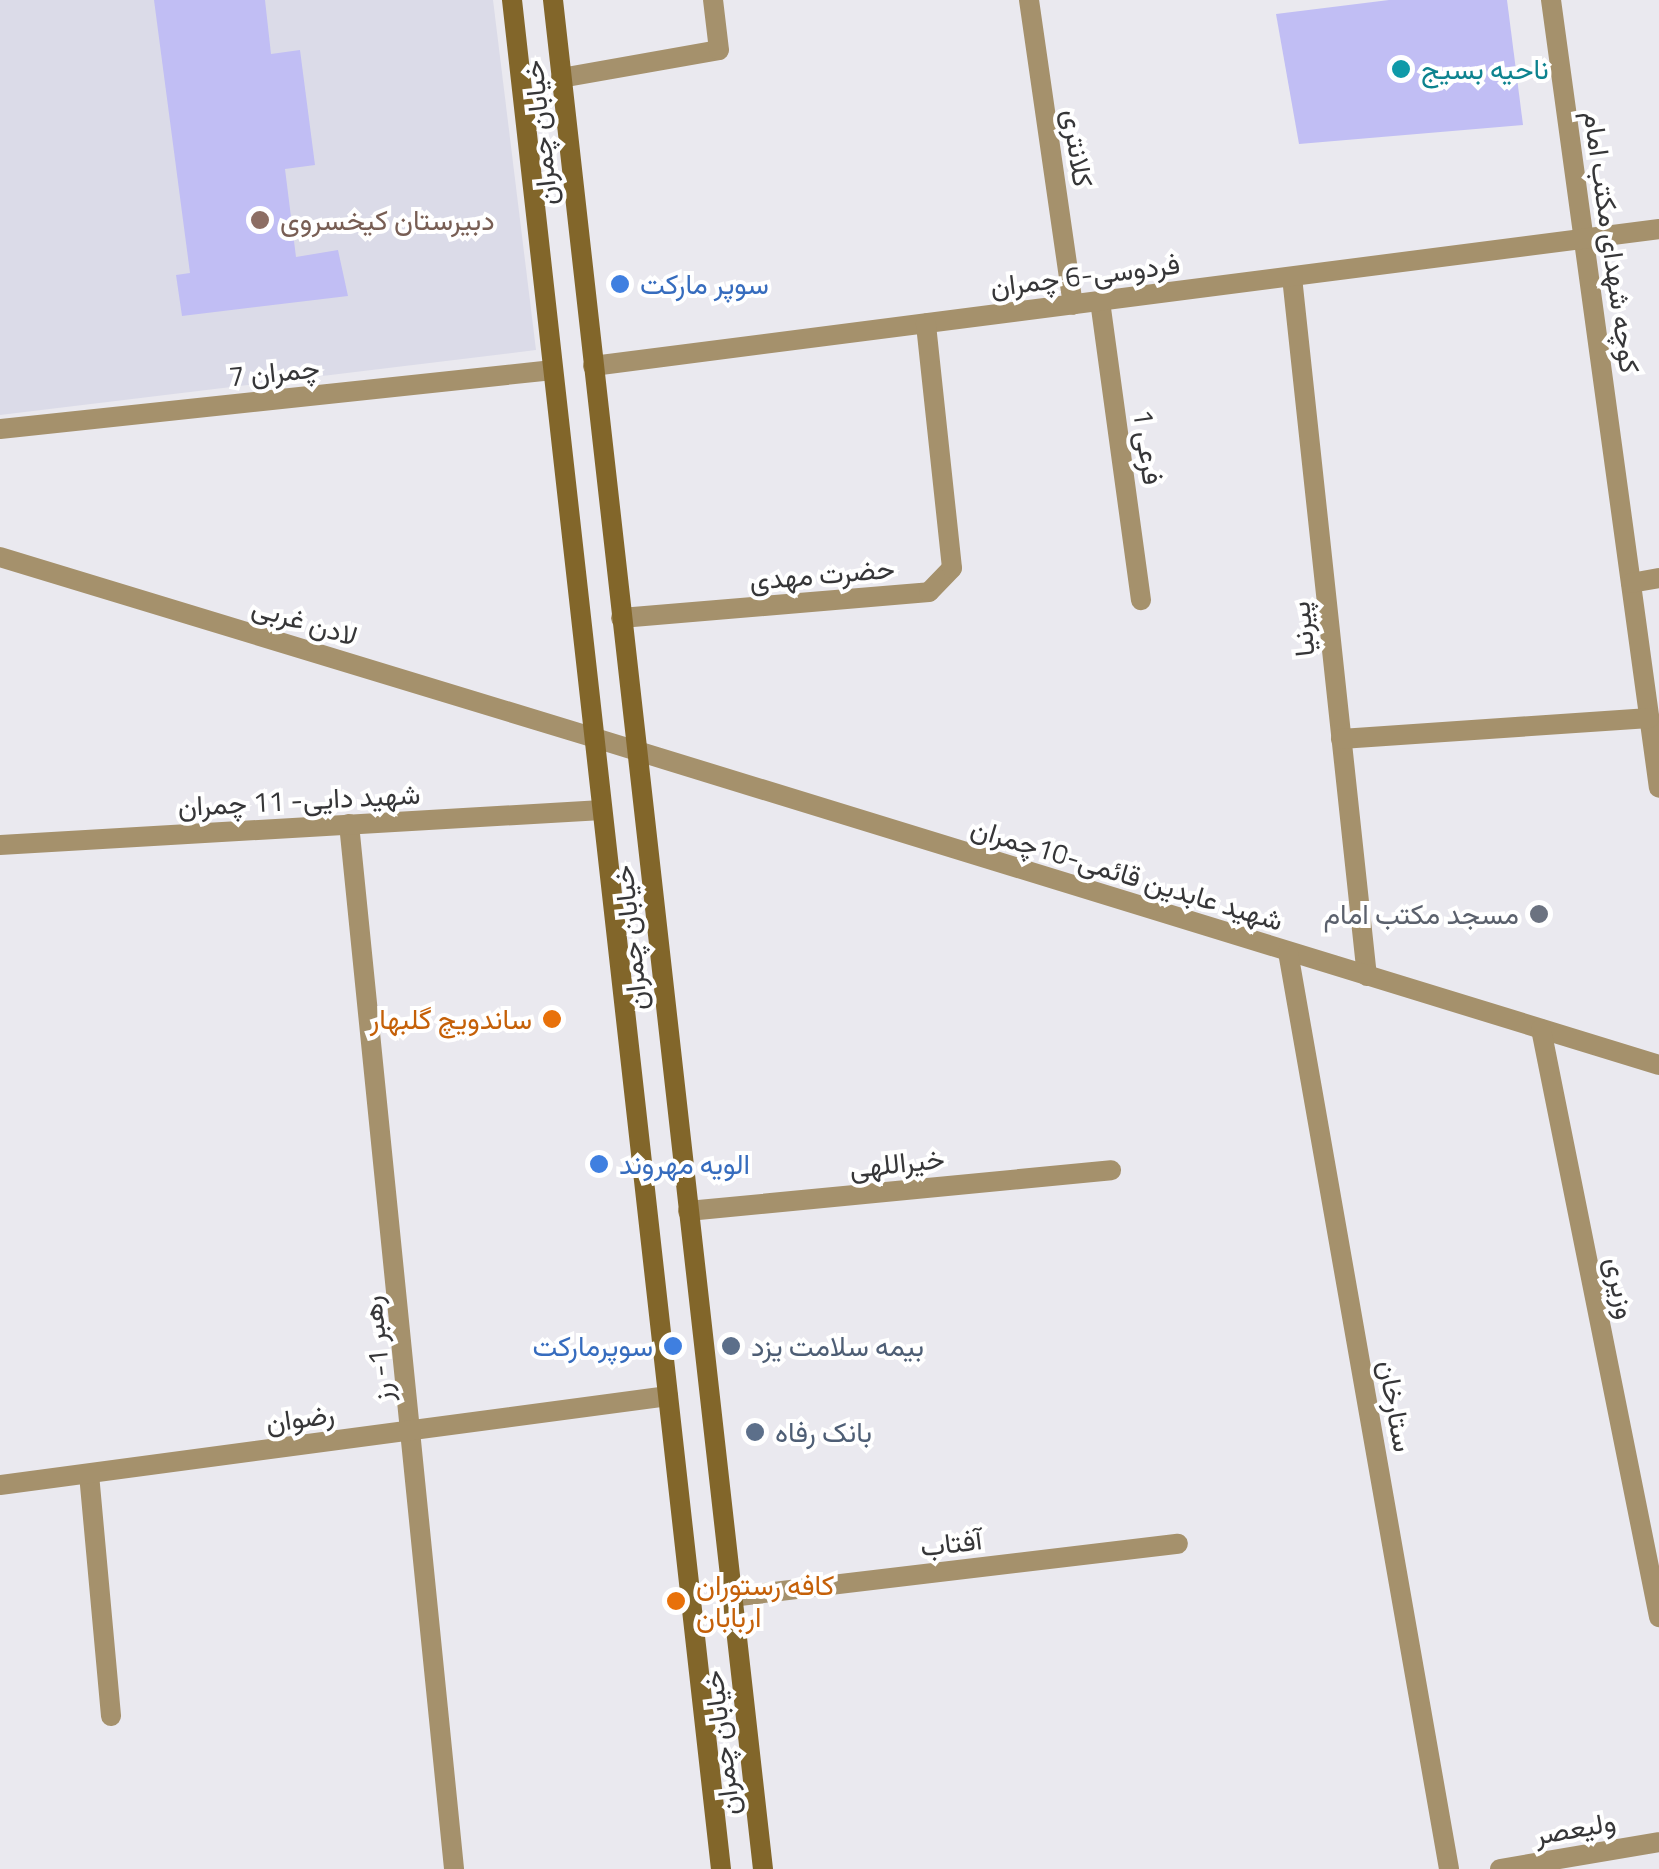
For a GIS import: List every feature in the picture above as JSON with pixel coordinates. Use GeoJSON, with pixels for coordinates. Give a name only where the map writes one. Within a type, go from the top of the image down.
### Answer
{"type":"FeatureCollection","features":[{"type":"Feature","properties":{"kind":"main road","name":"خیابان چمران"},"geometry":{"type":"LineString","coordinates":[[512,0],[721,1869]]}},
{"type":"Feature","properties":{"kind":"main road","name":"خیابان چمران"},"geometry":{"type":"LineString","coordinates":[[552,0],[763,1869]]}},
{"type":"Feature","properties":{"kind":"street"},"geometry":{"type":"LineString","coordinates":[[561,78],[719,50],[713,0]]}},
{"type":"Feature","properties":{"kind":"street","name":"کلانتری"},"geometry":{"type":"LineString","coordinates":[[1029,0],[1073,304]]}},
{"type":"Feature","properties":{"kind":"street","name":"کوچه شهدای مکتب امام"},"geometry":{"type":"LineString","coordinates":[[1551,0],[1659,788]]}},
{"type":"Feature","properties":{"kind":"street","name":"فردوسی-6 چمران"},"geometry":{"type":"LineString","coordinates":[[593,366],[1659,230]]}},
{"type":"Feature","properties":{"kind":"street","name":"پیرنیا"},"geometry":{"type":"LineString","coordinates":[[1292,277],[1366,976]]}},
{"type":"Feature","properties":{"kind":"street","name":"فرعی 1"},"geometry":{"type":"LineString","coordinates":[[1100,301],[1141,600]]}},
{"type":"Feature","properties":{"kind":"street","name":"حضرت مهدی"},"geometry":{"type":"LineString","coordinates":[[622,618],[928,592],[952,568],[926,323]]}},
{"type":"Feature","properties":{"kind":"street","name":"چمران 7"},"geometry":{"type":"LineString","coordinates":[[0,430],[553,370]]}},
{"type":"Feature","properties":{"kind":"street","name":"لادن غربی"},"geometry":{"type":"LineString","coordinates":[[0,556],[636,752]]}},
{"type":"Feature","properties":{"kind":"street"},"geometry":{"type":"LineString","coordinates":[[1631,583],[1659,578]]}},
{"type":"Feature","properties":{"kind":"street"},"geometry":{"type":"LineString","coordinates":[[1342,739],[1650,718]]}},
{"type":"Feature","properties":{"kind":"street","name":"شهید عابدین قائمی-10چمران"},"geometry":{"type":"LineString","coordinates":[[636,752],[1659,1064]]}},
{"type":"Feature","properties":{"kind":"street","name":"شهید دایی- 11 چمران"},"geometry":{"type":"LineString","coordinates":[[0,844],[602,810]]}},
{"type":"Feature","properties":{"kind":"street","name":"رهبر 1- رز"},"geometry":{"type":"LineString","coordinates":[[349,824],[414,1430],[454,1869]]}},
{"type":"Feature","properties":{"kind":"street","name":"ستارخان"},"geometry":{"type":"LineString","coordinates":[[1288,952],[1449,1869]]}},
{"type":"Feature","properties":{"kind":"street","name":"وزیری"},"geometry":{"type":"LineString","coordinates":[[1541,1029],[1659,1617]]}},
{"type":"Feature","properties":{"kind":"street","name":"خیراللهی"},"geometry":{"type":"LineString","coordinates":[[688,1211],[1111,1170]]}},
{"type":"Feature","properties":{"kind":"street","name":"رضوان"},"geometry":{"type":"LineString","coordinates":[[0,1486],[668,1396]]}},
{"type":"Feature","properties":{"kind":"street"},"geometry":{"type":"LineString","coordinates":[[89,1474],[111,1716]]}},
{"type":"Feature","properties":{"kind":"street","name":"آفتاب"},"geometry":{"type":"LineString","coordinates":[[731,1597],[1178,1544]]}},
{"type":"Feature","properties":{"kind":"street","name":"ولیعصر"},"geometry":{"type":"LineString","coordinates":[[1500,1869],[1581,1861],[1659,1842]]}},
{"type":"Feature","properties":{"kind":"shaded area","name":"دبیرستان کیخسروی"},"geometry":{"type":"Polygon","coordinates":[[[0,0],[493,0],[536,350],[0,415],[0,0]]]}},
{"type":"Feature","properties":{"kind":"building"},"geometry":{"type":"Polygon","coordinates":[[[154,0],[265,0],[271,54],[300,50],[315,165],[285,169],[296,257],[338,250],[348,296],[182,316],[176,275],[190,273],[154,0]]]}},
{"type":"Feature","properties":{"kind":"building","name":"ناحیه بسیج"},"geometry":{"type":"Polygon","coordinates":[[[1389,0],[1507,0],[1523,125],[1299,144],[1276,14],[1389,0]]]}},
{"type":"Feature","properties":{"kind":"place","name":"ناحیه بسیج"},"geometry":{"type":"Point","coordinates":[1401,69]}},
{"type":"Feature","properties":{"kind":"place","name":"دبیرستان کیخسروی"},"geometry":{"type":"Point","coordinates":[260,220]}},
{"type":"Feature","properties":{"kind":"place","name":"سوپر مارکت"},"geometry":{"type":"Point","coordinates":[620,284]}},
{"type":"Feature","properties":{"kind":"place","name":"مسجد مکتب امام"},"geometry":{"type":"Point","coordinates":[1539,914]}},
{"type":"Feature","properties":{"kind":"place","name":"ساندویچ گلبهار"},"geometry":{"type":"Point","coordinates":[552,1019]}},
{"type":"Feature","properties":{"kind":"place","name":"الویه مهروند"},"geometry":{"type":"Point","coordinates":[599,1164]}},
{"type":"Feature","properties":{"kind":"place","name":"سوپرمارکت"},"geometry":{"type":"Point","coordinates":[673,1346]}},
{"type":"Feature","properties":{"kind":"place","name":"بيمه سلامت يزد"},"geometry":{"type":"Point","coordinates":[731,1346]}},
{"type":"Feature","properties":{"kind":"place","name":"بانک رفاه"},"geometry":{"type":"Point","coordinates":[755,1432]}},
{"type":"Feature","properties":{"kind":"place","name":"کافه رستوران اربابان"},"geometry":{"type":"Point","coordinates":[676,1601]}}]}
